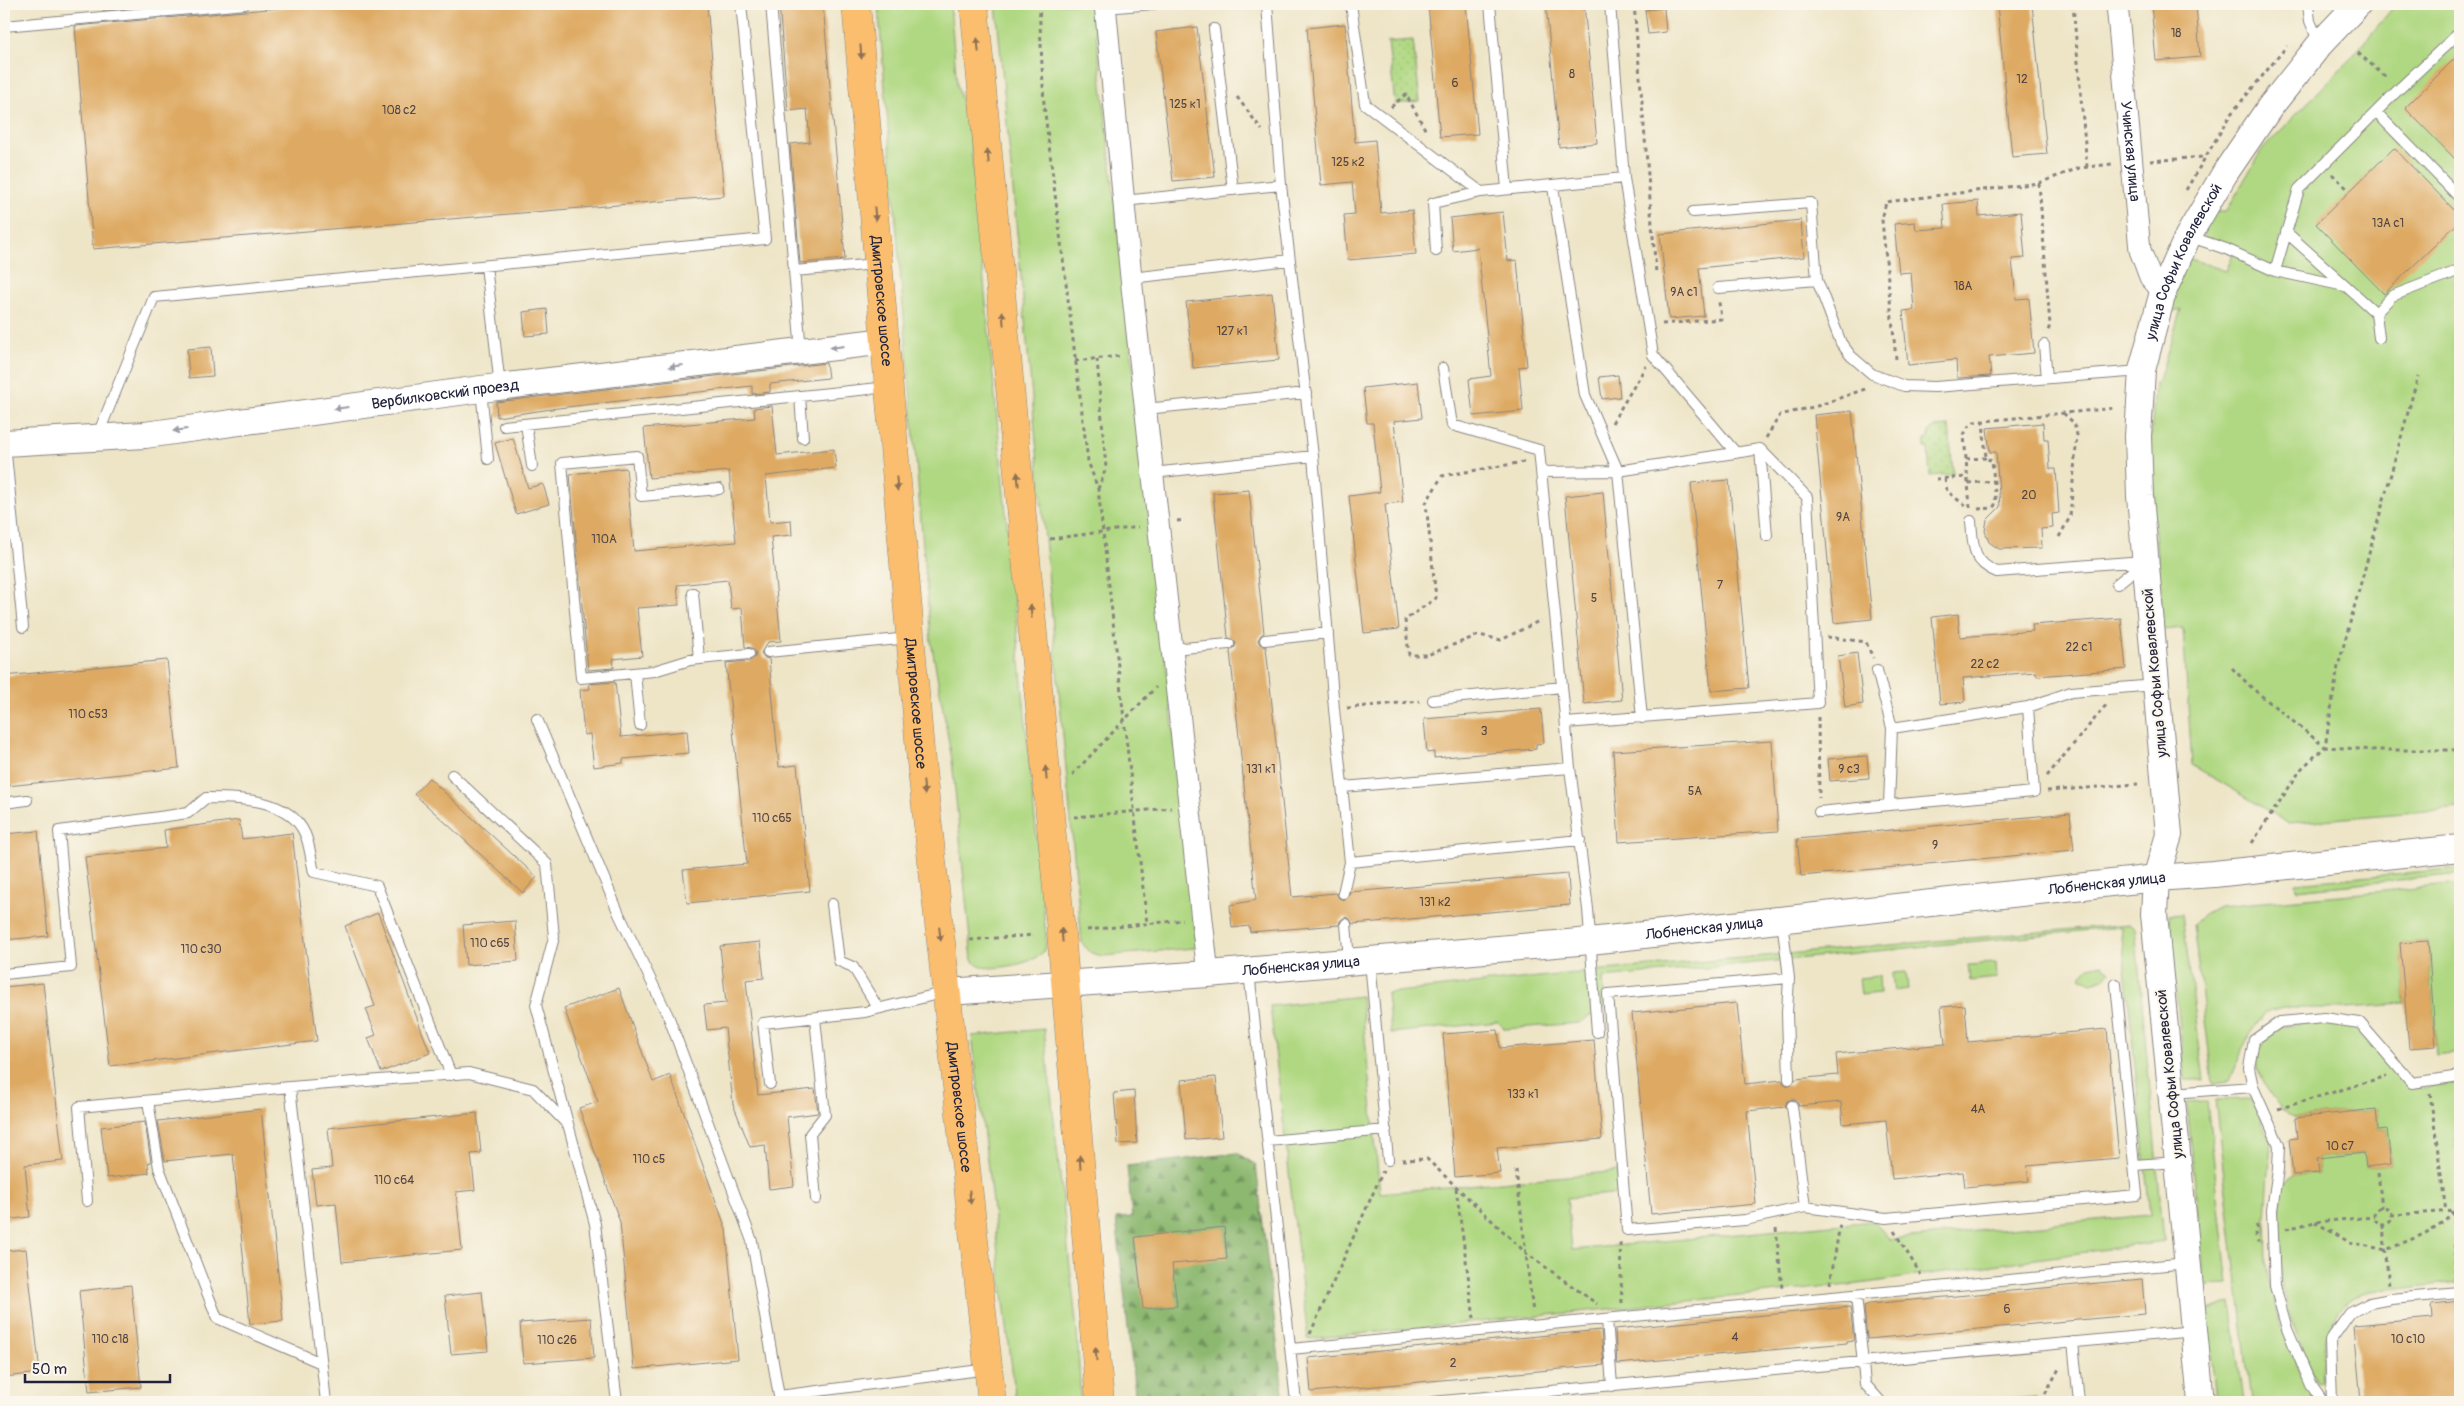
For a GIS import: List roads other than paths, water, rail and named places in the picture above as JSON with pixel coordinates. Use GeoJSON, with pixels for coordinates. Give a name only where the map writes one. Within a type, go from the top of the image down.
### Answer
{"type":"FeatureCollection","features":[{"type":"Feature","properties":{"kind":"main road","name":"Дмитровское шоссе"},"geometry":{"type":"LineString","coordinates":[[856,4],[931,861],[992,1402]]}},
{"type":"Feature","properties":{"kind":"main road"},"geometry":{"type":"LineString","coordinates":[[974,4],[1066,984],[1100,1402]]}},
{"type":"Feature","properties":{"kind":"street","name":"Учинская улица"},"geometry":{"type":"LineString","coordinates":[[2117,4],[2140,250],[2150,277],[2163,292]]}},
{"type":"Feature","properties":{"kind":"street","name":"улица Софьи Ковалевской"},"geometry":{"type":"LineString","coordinates":[[2201,1402],[2154,914],[2156,878],[2169,835],[2145,561],[2138,436],[2142,370],[2163,292],[2188,236],[2237,154],[2270,107],[2320,44],[2358,4]]}},
{"type":"Feature","properties":{"kind":"street"},"geometry":{"type":"LineString","coordinates":[[1105,6],[1131,278],[1208,974]]}},
{"type":"Feature","properties":{"kind":"street","name":"Вербилковский проезд"},"geometry":{"type":"LineString","coordinates":[[4,439],[97,438],[145,435],[491,388],[886,341]]}},
{"type":"Feature","properties":{"kind":"street","name":"Лобненская улица"},"geometry":{"type":"LineString","coordinates":[[947,992],[1249,971],[1590,941],[2156,878],[2214,874],[2460,848]]}},
{"type":"Feature","properties":{"kind":"lane"},"geometry":{"type":"LineString","coordinates":[[4,26],[245,4]]}},
{"type":"Feature","properties":{"kind":"lane"},"geometry":{"type":"LineString","coordinates":[[97,438],[154,297],[765,239],[741,4]]}},
{"type":"Feature","properties":{"kind":"lane"},"geometry":{"type":"LineString","coordinates":[[771,4],[801,351]]}},
{"type":"Feature","properties":{"kind":"lane"},"geometry":{"type":"LineString","coordinates":[[1105,6],[1153,4]]}},
{"type":"Feature","properties":{"kind":"lane"},"geometry":{"type":"LineString","coordinates":[[1267,4],[1281,185],[1314,456],[1334,709],[1350,862],[1343,893]]}},
{"type":"Feature","properties":{"kind":"lane"},"geometry":{"type":"LineString","coordinates":[[1351,4],[1365,104],[1481,192]]}},
{"type":"Feature","properties":{"kind":"lane"},"geometry":{"type":"LineString","coordinates":[[1490,4],[1507,189]]}},
{"type":"Feature","properties":{"kind":"lane"},"geometry":{"type":"LineString","coordinates":[[1610,4],[1624,178],[1653,355],[1736,453]]}},
{"type":"Feature","properties":{"kind":"lane"},"geometry":{"type":"LineString","coordinates":[[2308,4],[2310,21],[2320,44]]}},
{"type":"Feature","properties":{"kind":"lane"},"geometry":{"type":"LineString","coordinates":[[1214,29],[1233,190]]}},
{"type":"Feature","properties":{"kind":"lane"},"geometry":{"type":"LineString","coordinates":[[2275,271],[2299,189],[2399,88],[2460,32]]}},
{"type":"Feature","properties":{"kind":"lane"},"geometry":{"type":"LineString","coordinates":[[2376,112],[2460,198]]}},
{"type":"Feature","properties":{"kind":"lane"},"geometry":{"type":"LineString","coordinates":[[1436,251],[1433,203],[1481,192],[1553,187],[1624,178]]}},
{"type":"Feature","properties":{"kind":"lane"},"geometry":{"type":"LineString","coordinates":[[1123,201],[1281,185]]}},
{"type":"Feature","properties":{"kind":"lane"},"geometry":{"type":"LineString","coordinates":[[1553,187],[1585,395],[1618,471],[1642,718]]}},
{"type":"Feature","properties":{"kind":"lane"},"geometry":{"type":"LineString","coordinates":[[1693,212],[1811,203],[1817,280],[1841,343],[1861,366],[1890,382],[1918,387],[2142,370]]}},
{"type":"Feature","properties":{"kind":"lane"},"geometry":{"type":"LineString","coordinates":[[2286,232],[2376,313],[2379,338]]}},
{"type":"Feature","properties":{"kind":"lane"},"geometry":{"type":"LineString","coordinates":[[2188,236],[2226,248],[2275,271],[2346,286]]}},
{"type":"Feature","properties":{"kind":"lane"},"geometry":{"type":"LineString","coordinates":[[1131,278],[1290,260]]}},
{"type":"Feature","properties":{"kind":"lane"},"geometry":{"type":"LineString","coordinates":[[794,271],[879,264]]}},
{"type":"Feature","properties":{"kind":"lane"},"geometry":{"type":"LineString","coordinates":[[486,266],[491,388],[488,458]]}},
{"type":"Feature","properties":{"kind":"lane"},"geometry":{"type":"LineString","coordinates":[[2376,313],[2392,296],[2460,270]]}},
{"type":"Feature","properties":{"kind":"lane"},"geometry":{"type":"LineString","coordinates":[[1718,288],[1817,280]]}},
{"type":"Feature","properties":{"kind":"lane"},"geometry":{"type":"LineString","coordinates":[[2044,345],[2047,378]]}},
{"type":"Feature","properties":{"kind":"lane"},"geometry":{"type":"LineString","coordinates":[[1442,368],[1452,425],[1539,450],[1570,768],[1580,840],[1597,1032]]}},
{"type":"Feature","properties":{"kind":"lane"},"geometry":{"type":"LineString","coordinates":[[504,426],[889,386]]}},
{"type":"Feature","properties":{"kind":"lane"},"geometry":{"type":"LineString","coordinates":[[1145,408],[1306,392]]}},
{"type":"Feature","properties":{"kind":"lane"},"geometry":{"type":"LineString","coordinates":[[800,396],[804,438]]}},
{"type":"Feature","properties":{"kind":"lane"},"geometry":{"type":"LineString","coordinates":[[526,424],[532,466]]}},
{"type":"Feature","properties":{"kind":"lane"},"geometry":{"type":"LineString","coordinates":[[4,439],[23,627]]}},
{"type":"Feature","properties":{"kind":"lane"},"geometry":{"type":"LineString","coordinates":[[1541,472],[1618,471],[1760,449]]}},
{"type":"Feature","properties":{"kind":"lane"},"geometry":{"type":"LineString","coordinates":[[1760,449],[1767,536]]}},
{"type":"Feature","properties":{"kind":"lane"},"geometry":{"type":"LineString","coordinates":[[1566,723],[1818,703],[1807,497],[1760,449]]}},
{"type":"Feature","properties":{"kind":"lane"},"geometry":{"type":"LineString","coordinates":[[719,489],[641,496],[638,456],[562,463],[581,678],[654,672],[699,659],[749,654]]}},
{"type":"Feature","properties":{"kind":"lane"},"geometry":{"type":"LineString","coordinates":[[1152,473],[1314,456]]}},
{"type":"Feature","properties":{"kind":"lane"},"geometry":{"type":"LineString","coordinates":[[1971,521],[1973,551],[1982,564],[1997,572],[2145,561]]}},
{"type":"Feature","properties":{"kind":"lane"},"geometry":{"type":"LineString","coordinates":[[2117,584],[2145,561]]}},
{"type":"Feature","properties":{"kind":"lane"},"geometry":{"type":"LineString","coordinates":[[693,593],[699,659]]}},
{"type":"Feature","properties":{"kind":"lane"},"geometry":{"type":"LineString","coordinates":[[1265,640],[1328,632]]}},
{"type":"Feature","properties":{"kind":"lane"},"geometry":{"type":"LineString","coordinates":[[768,652],[910,638]]}},
{"type":"Feature","properties":{"kind":"lane"},"geometry":{"type":"LineString","coordinates":[[1174,658],[1229,644]]}},
{"type":"Feature","properties":{"kind":"lane"},"geometry":{"type":"LineString","coordinates":[[1877,670],[1892,728],[1889,805]]}},
{"type":"Feature","properties":{"kind":"lane"},"geometry":{"type":"LineString","coordinates":[[635,673],[640,726]]}},
{"type":"Feature","properties":{"kind":"lane"},"geometry":{"type":"LineString","coordinates":[[1892,728],[2028,707],[2072,692],[2156,685]]}},
{"type":"Feature","properties":{"kind":"lane"},"geometry":{"type":"LineString","coordinates":[[1433,700],[1562,687]]}},
{"type":"Feature","properties":{"kind":"lane"},"geometry":{"type":"LineString","coordinates":[[1819,812],[2034,792],[2028,707]]}},
{"type":"Feature","properties":{"kind":"lane"},"geometry":{"type":"LineString","coordinates":[[537,719],[619,914],[670,1018],[752,1241],[779,1399],[989,1369]]}},
{"type":"Feature","properties":{"kind":"lane"},"geometry":{"type":"LineString","coordinates":[[1343,787],[1570,768]]}},
{"type":"Feature","properties":{"kind":"lane"},"geometry":{"type":"LineString","coordinates":[[452,775],[547,864],[554,938],[536,1005],[595,1224],[617,1402]]}},
{"type":"Feature","properties":{"kind":"lane"},"geometry":{"type":"LineString","coordinates":[[4,974],[71,967],[59,831],[188,813],[206,798],[246,798],[288,813],[305,834],[314,872],[377,886],[451,1075]]}},
{"type":"Feature","properties":{"kind":"lane"},"geometry":{"type":"LineString","coordinates":[[4,803],[27,800]]}},
{"type":"Feature","properties":{"kind":"lane"},"geometry":{"type":"LineString","coordinates":[[1350,862],[1580,840]]}},
{"type":"Feature","properties":{"kind":"lane"},"geometry":{"type":"LineString","coordinates":[[832,904],[839,961],[853,967],[878,1008]]}},
{"type":"Feature","properties":{"kind":"lane"},"geometry":{"type":"LineString","coordinates":[[1782,920],[1789,978],[1787,1013],[1790,1080]]}},
{"type":"Feature","properties":{"kind":"lane"},"geometry":{"type":"LineString","coordinates":[[1346,924],[1360,961],[1386,1130],[1388,1160]]}},
{"type":"Feature","properties":{"kind":"lane"},"geometry":{"type":"LineString","coordinates":[[1249,971],[1296,1402]]}},
{"type":"Feature","properties":{"kind":"lane"},"geometry":{"type":"LineString","coordinates":[[1789,978],[1608,994],[1627,1230],[1745,1220],[1805,1207],[1886,1218],[2137,1195],[2116,984]]}},
{"type":"Feature","properties":{"kind":"lane"},"geometry":{"type":"LineString","coordinates":[[770,1084],[763,1023],[865,1012],[947,992]]}},
{"type":"Feature","properties":{"kind":"lane"},"geometry":{"type":"LineString","coordinates":[[815,1018],[826,1115],[810,1134],[816,1199]]}},
{"type":"Feature","properties":{"kind":"lane"},"geometry":{"type":"LineString","coordinates":[[2323,1402],[2311,1385],[2287,1329],[2275,1286],[2272,1210],[2278,1169],[2279,1145],[2253,1087],[2249,1068],[2254,1040],[2280,1022],[2324,1018],[2360,1023],[2412,1082],[2460,1076]]}},
{"type":"Feature","properties":{"kind":"lane"},"geometry":{"type":"LineString","coordinates":[[87,1201],[79,1107],[290,1087],[469,1073],[533,1089],[567,1124]]}},
{"type":"Feature","properties":{"kind":"lane"},"geometry":{"type":"LineString","coordinates":[[290,1087],[326,1402]]}},
{"type":"Feature","properties":{"kind":"lane"},"geometry":{"type":"LineString","coordinates":[[2172,1093],[2253,1087]]}},
{"type":"Feature","properties":{"kind":"lane"},"geometry":{"type":"LineString","coordinates":[[148,1101],[159,1168],[217,1318],[321,1362]]}},
{"type":"Feature","properties":{"kind":"lane"},"geometry":{"type":"LineString","coordinates":[[1792,1106],[1805,1207]]}},
{"type":"Feature","properties":{"kind":"lane"},"geometry":{"type":"LineString","coordinates":[[1268,1141],[1386,1130]]}},
{"type":"Feature","properties":{"kind":"lane"},"geometry":{"type":"LineString","coordinates":[[2134,1165],[2178,1162]]}},
{"type":"Feature","properties":{"kind":"lane"},"geometry":{"type":"LineString","coordinates":[[1291,1349],[2188,1263]]}},
{"type":"Feature","properties":{"kind":"lane"},"geometry":{"type":"LineString","coordinates":[[2332,1402],[2330,1341],[2350,1313],[2370,1303],[2390,1299],[2458,1293]]}},
{"type":"Feature","properties":{"kind":"lane"},"geometry":{"type":"LineString","coordinates":[[1856,1294],[1861,1362],[1865,1384],[1881,1402]]}},
{"type":"Feature","properties":{"kind":"lane"},"geometry":{"type":"LineString","coordinates":[[1612,1386],[1615,1318]]}},
{"type":"Feature","properties":{"kind":"lane"},"geometry":{"type":"LineString","coordinates":[[1432,1402],[2194,1331]]}},
{"type":"Feature","properties":{"kind":"lane"},"geometry":{"type":"LineString","coordinates":[[2073,1342],[2079,1402]]}}]}
